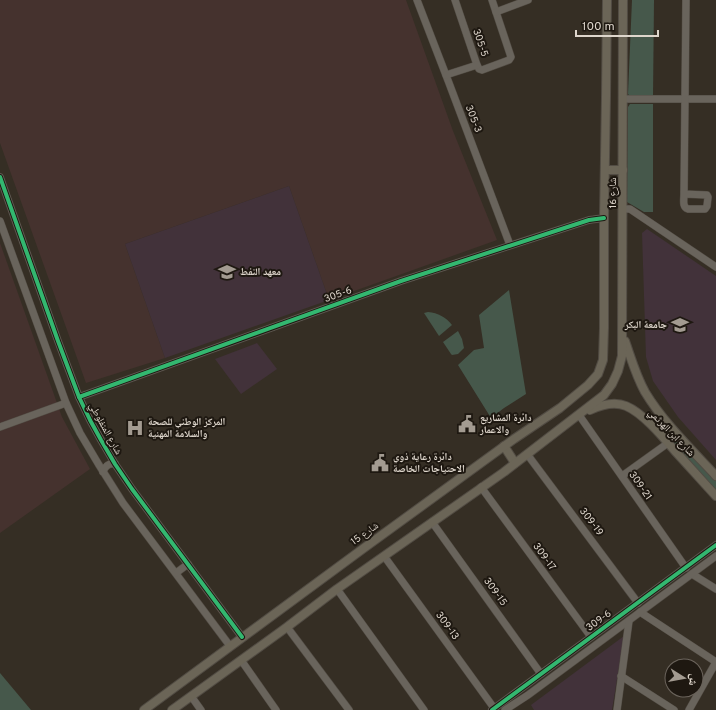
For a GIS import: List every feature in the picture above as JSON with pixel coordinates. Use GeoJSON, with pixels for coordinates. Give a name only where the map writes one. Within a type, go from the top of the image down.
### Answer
{"type":"FeatureCollection","features":[{"type":"Feature","properties":{"kind":"main road","name":"شارع 16"},"geometry":{"type":"LineString","coordinates":[[598,374],[603,360],[607,0]]}},
{"type":"Feature","properties":{"kind":"main road","name":"شارع 16"},"geometry":{"type":"LineString","coordinates":[[579,415],[604,395],[612,384],[618,371],[622,356],[623,0]]}},
{"type":"Feature","properties":{"kind":"main road"},"geometry":{"type":"LineString","coordinates":[[605,170],[623,170]]}},
{"type":"Feature","properties":{"kind":"main road","name":"شارع ابن الهرثمي"},"geometry":{"type":"LineString","coordinates":[[622,336],[645,392],[667,422],[716,476]]}},
{"type":"Feature","properties":{"kind":"main road","name":"شارع 15"},"geometry":{"type":"LineString","coordinates":[[144,710],[504,446],[560,408],[588,385],[598,374]]}},
{"type":"Feature","properties":{"kind":"main road","name":"شارع ابن الهرثمي"},"geometry":{"type":"LineString","coordinates":[[579,415],[600,406],[610,404],[618,404],[633,410],[658,431],[716,496]]}},
{"type":"Feature","properties":{"kind":"main road"},"geometry":{"type":"LineString","coordinates":[[172,710],[337,589],[516,463],[579,415]]}},
{"type":"Feature","properties":{"kind":"main road"},"geometry":{"type":"LineString","coordinates":[[658,431],[667,422]]}},
{"type":"Feature","properties":{"kind":"main road"},"geometry":{"type":"LineString","coordinates":[[504,446],[516,463]]}},
{"type":"Feature","properties":{"kind":"main road"},"geometry":{"type":"LineString","coordinates":[[696,474],[706,466]]}},
{"type":"Feature","properties":{"kind":"street","name":"305-3"},"geometry":{"type":"LineString","coordinates":[[417,0],[510,245]]}},
{"type":"Feature","properties":{"kind":"street","name":"305-5"},"geometry":{"type":"LineString","coordinates":[[455,0],[477,65],[479,69],[482,70],[509,60],[511,56],[492,0]]}},
{"type":"Feature","properties":{"kind":"street"},"geometry":{"type":"LineString","coordinates":[[496,12],[528,0]]}},
{"type":"Feature","properties":{"kind":"street"},"geometry":{"type":"LineString","coordinates":[[684,194],[686,0]]}},
{"type":"Feature","properties":{"kind":"street"},"geometry":{"type":"LineString","coordinates":[[446,75],[477,65]]}},
{"type":"Feature","properties":{"kind":"street"},"geometry":{"type":"LineString","coordinates":[[623,100],[716,99]]}},
{"type":"Feature","properties":{"kind":"street","name":"شارع المنفلوطي"},"geometry":{"type":"LineString","coordinates":[[0,177],[4,198],[79,397],[90,420],[132,488],[242,637]]}},
{"type":"Feature","properties":{"kind":"street"},"geometry":{"type":"LineString","coordinates":[[623,208],[630,209],[716,267]]}},
{"type":"Feature","properties":{"kind":"street","name":"305-6"},"geometry":{"type":"LineString","coordinates":[[79,397],[390,285],[588,220],[604,218]]}},
{"type":"Feature","properties":{"kind":"street"},"geometry":{"type":"LineString","coordinates":[[0,221],[66,403],[80,432],[123,503],[230,646]]}},
{"type":"Feature","properties":{"kind":"street"},"geometry":{"type":"LineString","coordinates":[[45,346],[58,341]]}},
{"type":"Feature","properties":{"kind":"street"},"geometry":{"type":"LineString","coordinates":[[0,427],[66,403]]}},
{"type":"Feature","properties":{"kind":"street","name":"309-21"},"geometry":{"type":"LineString","coordinates":[[579,415],[686,568]]}},
{"type":"Feature","properties":{"kind":"street"},"geometry":{"type":"LineString","coordinates":[[622,476],[668,443]]}},
{"type":"Feature","properties":{"kind":"street"},"geometry":{"type":"LineString","coordinates":[[95,459],[104,458],[109,452]]}},
{"type":"Feature","properties":{"kind":"street","name":"309-19"},"geometry":{"type":"LineString","coordinates":[[527,454],[638,603]]}},
{"type":"Feature","properties":{"kind":"street"},"geometry":{"type":"LineString","coordinates":[[103,472],[108,465],[113,463],[116,464]]}},
{"type":"Feature","properties":{"kind":"street","name":"309-17"},"geometry":{"type":"LineString","coordinates":[[481,487],[591,637]]}},
{"type":"Feature","properties":{"kind":"street","name":"309-15"},"geometry":{"type":"LineString","coordinates":[[432,522],[541,674]]}},
{"type":"Feature","properties":{"kind":"street","name":"309-6"},"geometry":{"type":"LineString","coordinates":[[493,709],[716,545]]}},
{"type":"Feature","properties":{"kind":"street","name":"309-13"},"geometry":{"type":"LineString","coordinates":[[384,556],[493,709]]}},
{"type":"Feature","properties":{"kind":"street","name":"309-6"},"geometry":{"type":"LineString","coordinates":[[505,710],[629,621],[716,556]]}},
{"type":"Feature","properties":{"kind":"street"},"geometry":{"type":"LineString","coordinates":[[176,573],[188,564]]}},
{"type":"Feature","properties":{"kind":"street"},"geometry":{"type":"LineString","coordinates":[[692,574],[716,589]]}},
{"type":"Feature","properties":{"kind":"street"},"geometry":{"type":"LineString","coordinates":[[337,589],[424,710]]}},
{"type":"Feature","properties":{"kind":"street"},"geometry":{"type":"LineString","coordinates":[[656,590],[661,597]]}},
{"type":"Feature","properties":{"kind":"street"},"geometry":{"type":"LineString","coordinates":[[640,612],[716,662],[689,710]]}},
{"type":"Feature","properties":{"kind":"street"},"geometry":{"type":"LineString","coordinates":[[617,710],[629,621]]}},
{"type":"Feature","properties":{"kind":"street"},"geometry":{"type":"LineString","coordinates":[[287,627],[349,710]]}},
{"type":"Feature","properties":{"kind":"street"},"geometry":{"type":"LineString","coordinates":[[241,660],[276,710]]}},
{"type":"Feature","properties":{"kind":"street"},"geometry":{"type":"LineString","coordinates":[[621,676],[674,710]]}},
{"type":"Feature","properties":{"kind":"street"},"geometry":{"type":"LineString","coordinates":[[523,687],[528,694]]}},
{"type":"Feature","properties":{"kind":"street"},"geometry":{"type":"LineString","coordinates":[[191,696],[201,710]]}},
{"type":"Feature","properties":{"kind":"shaded area"},"geometry":{"type":"Polygon","coordinates":[[[0,0],[406,0],[453,131],[497,240],[329,300],[289,186],[125,244],[165,358],[86,383],[0,143],[0,0]]]}},
{"type":"Feature","properties":{"kind":"shaded area","name":"معهد النفط"},"geometry":{"type":"Polygon","coordinates":[[[289,186],[329,300],[165,358],[125,244],[289,186]]]}},
{"type":"Feature","properties":{"kind":"shaded area","name":"جامعة البكر"},"geometry":{"type":"Polygon","coordinates":[[[647,229],[716,276],[716,460],[678,417],[653,381],[646,357],[642,233],[647,229]]]}},
{"type":"Feature","properties":{"kind":"shaded area"},"geometry":{"type":"Polygon","coordinates":[[[0,243],[62,417],[90,469],[0,533],[0,243]]]}},
{"type":"Feature","properties":{"kind":"shaded area"},"geometry":{"type":"Polygon","coordinates":[[[257,343],[277,369],[241,394],[215,359],[257,343]]]}},
{"type":"Feature","properties":{"kind":"shaded area"},"geometry":{"type":"Polygon","coordinates":[[[624,636],[612,710],[534,710],[531,705],[624,636]]]}},
{"type":"Feature","properties":{"kind":"green space"},"geometry":{"type":"Polygon","coordinates":[[[632,0],[654,0],[653,96],[630,96],[628,94],[632,0]]]}},
{"type":"Feature","properties":{"kind":"green space"},"geometry":{"type":"Polygon","coordinates":[[[630,104],[653,104],[653,212],[644,212],[627,202],[628,107],[630,104]]]}},
{"type":"Feature","properties":{"kind":"green space"},"geometry":{"type":"Polygon","coordinates":[[[509,290],[526,394],[491,418],[458,365],[474,350],[484,348],[479,315],[509,290]]]}},
{"type":"Feature","properties":{"kind":"green space"},"geometry":{"type":"Polygon","coordinates":[[[428,312],[442,316],[452,325],[439,336],[424,313],[428,312]]]}},
{"type":"Feature","properties":{"kind":"green space"},"geometry":{"type":"Polygon","coordinates":[[[458,331],[464,348],[458,354],[452,355],[443,342],[458,331]]]}},
{"type":"Feature","properties":{"kind":"green space"},"geometry":{"type":"Polygon","coordinates":[[[668,431],[675,435],[716,481],[716,491],[668,437],[668,431]]]}},
{"type":"Feature","properties":{"kind":"green space"},"geometry":{"type":"Polygon","coordinates":[[[0,673],[31,710],[0,710],[0,673]]]}},
{"type":"Feature","properties":{"kind":"cycle path"},"geometry":{"type":"LineString","coordinates":[[0,177],[58,341],[79,397],[90,420],[115,464],[132,489],[242,637]]}},
{"type":"Feature","properties":{"kind":"cycle path"},"geometry":{"type":"LineString","coordinates":[[79,397],[401,281],[589,220],[604,218]]}},
{"type":"Feature","properties":{"kind":"cycle path"},"geometry":{"type":"LineString","coordinates":[[492,710],[716,545]]}},
{"type":"Feature","properties":{"kind":"place","name":"معهد النفط"},"geometry":{"type":"Point","coordinates":[227,272]}},
{"type":"Feature","properties":{"kind":"place","name":"جامعة البكر"},"geometry":{"type":"Point","coordinates":[680,325]}},
{"type":"Feature","properties":{"kind":"place","name":"دائرة المشاريع والاعمار"},"geometry":{"type":"Point","coordinates":[467,424]}},
{"type":"Feature","properties":{"kind":"place","name":"المركز الوطني للصحة والسلامة المهنية"},"geometry":{"type":"Point","coordinates":[135,428]}},
{"type":"Feature","properties":{"kind":"place","name":"دائرة رعاية ذوي الاحتياجات الخاصة"},"geometry":{"type":"Point","coordinates":[380,463]}}]}
